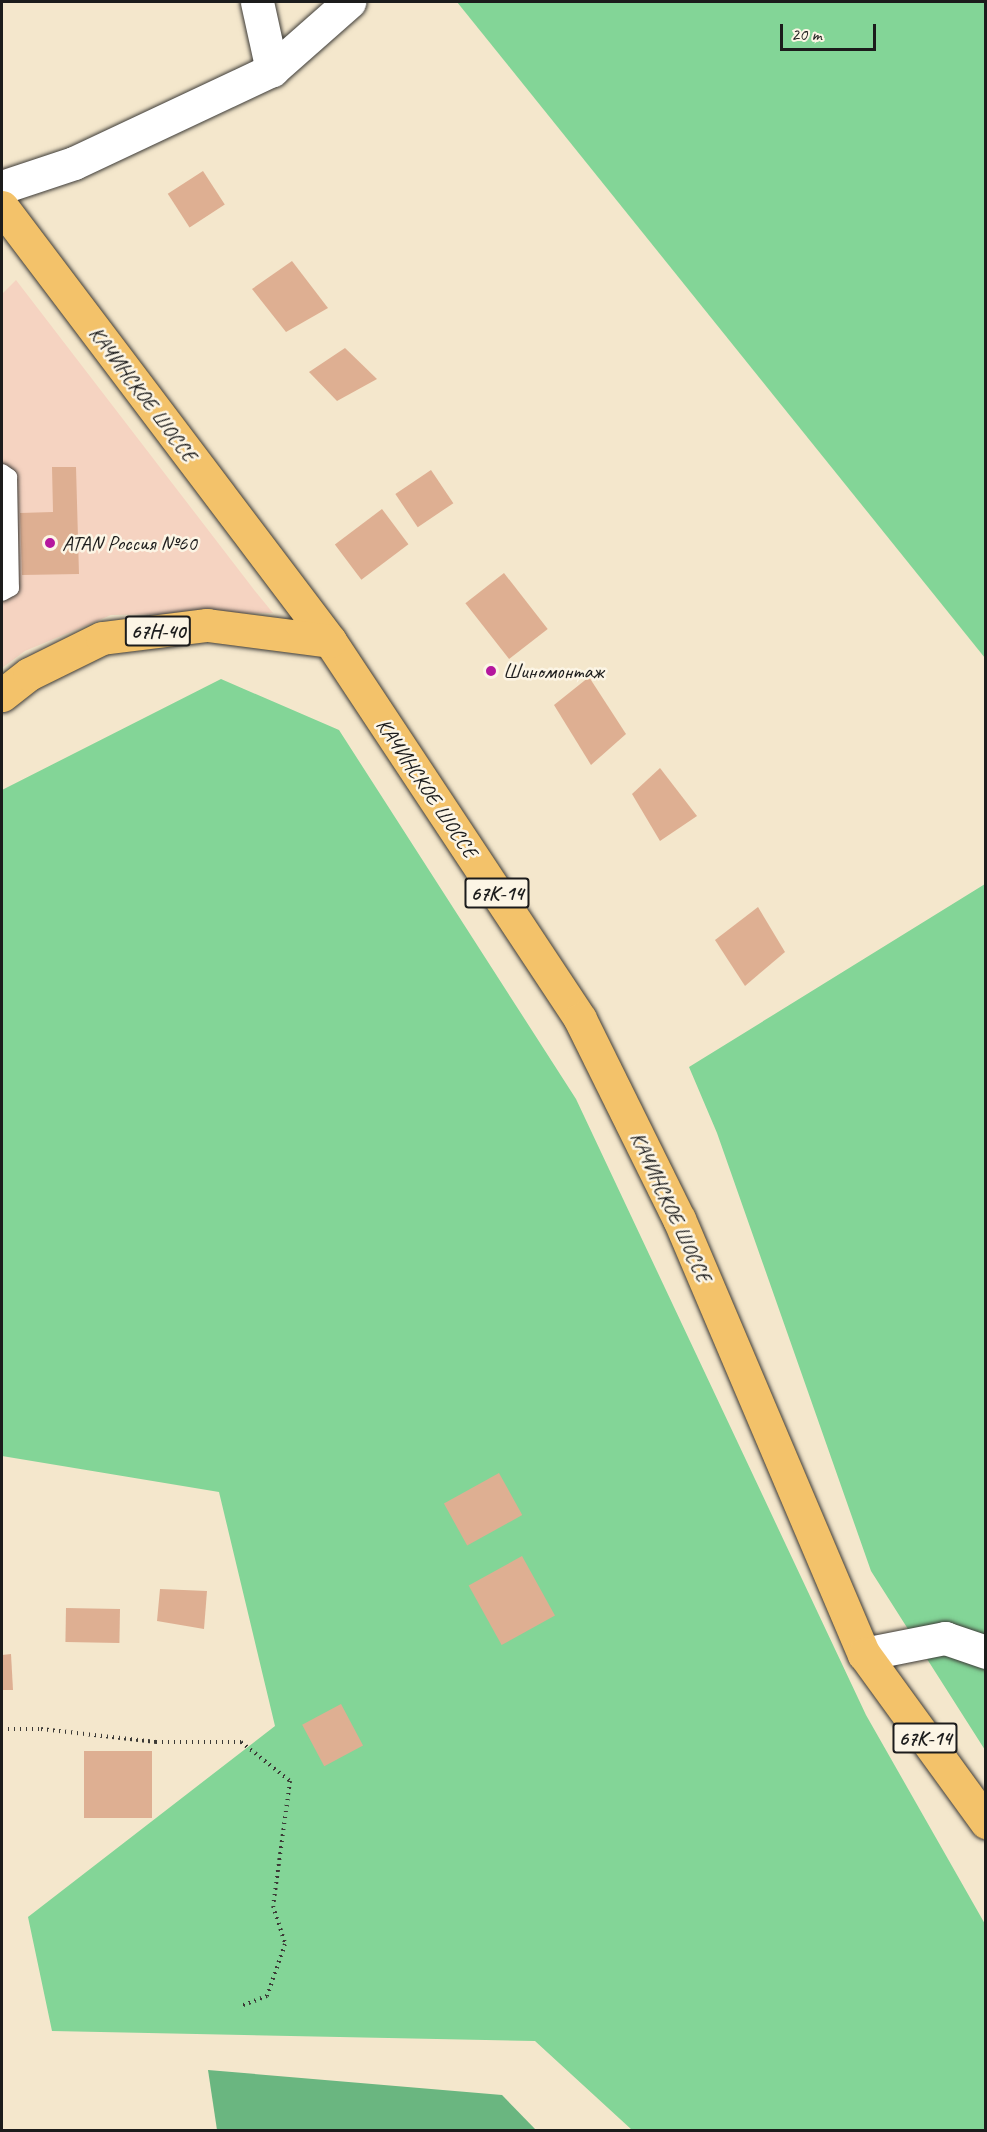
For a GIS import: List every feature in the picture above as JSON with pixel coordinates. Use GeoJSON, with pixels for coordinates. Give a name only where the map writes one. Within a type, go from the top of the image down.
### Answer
{"type":"FeatureCollection","features":[{"type":"Feature","properties":{"kind":"main road","name":"КАЧИНСКОЕ ШОССЕ"},"geometry":{"type":"LineString","coordinates":[[2,207],[330,641],[580,1019],[679,1219],[864,1654]]}},
{"type":"Feature","properties":{"kind":"main road","name":"67H-40"},"geometry":{"type":"LineString","coordinates":[[2,695],[29,674],[102,638],[207,625],[330,641]]}},
{"type":"Feature","properties":{"kind":"main road","name":"67К-14"},"geometry":{"type":"LineString","coordinates":[[864,1654],[986,1822]]}},
{"type":"Feature","properties":{"kind":"street"},"geometry":{"type":"LineString","coordinates":[[256,2],[272,70]]}},
{"type":"Feature","properties":{"kind":"street"},"geometry":{"type":"LineString","coordinates":[[2,187],[74,163],[272,70],[349,2]]}},
{"type":"Feature","properties":{"kind":"street"},"geometry":{"type":"LineString","coordinates":[[864,1654],[945,1638],[986,1652]]}},
{"type":"Feature","properties":{"kind":"lane"},"geometry":{"type":"LineString","coordinates":[[2,472],[9,477],[11,588],[2,593]]}},
{"type":"Feature","properties":{"kind":"path"},"geometry":{"type":"LineString","coordinates":[[2,1729],[156,1742],[241,1742],[290,1781],[273,1906],[285,1944],[267,1996],[243,2005]]}},
{"type":"Feature","properties":{"kind":"shaded area"},"geometry":{"type":"Polygon","coordinates":[[[16,280],[273,613],[111,615],[25,651],[2,668],[2,294],[16,280]]]}},
{"type":"Feature","properties":{"kind":"green space"},"geometry":{"type":"Polygon","coordinates":[[[457,2],[985,2],[985,658],[457,2]]]}},
{"type":"Feature","properties":{"kind":"green space"},"geometry":{"type":"Polygon","coordinates":[[[221,679],[339,730],[576,1099],[866,1715],[985,1924],[985,2130],[632,2130],[535,2041],[52,2031],[28,1917],[275,1726],[219,1492],[2,1456],[2,790],[221,679]]]}},
{"type":"Feature","properties":{"kind":"green space"},"geometry":{"type":"Polygon","coordinates":[[[985,884],[985,1750],[871,1571],[717,1133],[689,1067],[985,884]]]}},
{"type":"Feature","properties":{"kind":"green space"},"geometry":{"type":"Polygon","coordinates":[[[208,2070],[502,2095],[536,2130],[217,2130],[208,2070]]]}},
{"type":"Feature","properties":{"kind":"building"},"geometry":{"type":"Polygon","coordinates":[[[203,171],[225,205],[190,227],[168,194],[203,171]]]}},
{"type":"Feature","properties":{"kind":"building"},"geometry":{"type":"Polygon","coordinates":[[[292,261],[328,308],[286,332],[252,289],[292,261]]]}},
{"type":"Feature","properties":{"kind":"building"},"geometry":{"type":"Polygon","coordinates":[[[345,348],[377,379],[337,401],[309,372],[345,348]]]}},
{"type":"Feature","properties":{"kind":"building","name":"ATAN Россия №60"},"geometry":{"type":"Polygon","coordinates":[[[52,467],[76,467],[79,574],[22,575],[20,513],[53,512],[52,467]]]}},
{"type":"Feature","properties":{"kind":"building"},"geometry":{"type":"Polygon","coordinates":[[[431,470],[453,503],[418,527],[395,494],[431,470]]]}},
{"type":"Feature","properties":{"kind":"building"},"geometry":{"type":"Polygon","coordinates":[[[382,509],[408,544],[361,580],[335,545],[382,509]]]}},
{"type":"Feature","properties":{"kind":"building"},"geometry":{"type":"Polygon","coordinates":[[[504,573],[548,629],[509,659],[465,603],[504,573]]]}},
{"type":"Feature","properties":{"kind":"building"},"geometry":{"type":"Polygon","coordinates":[[[589,677],[626,734],[591,765],[554,705],[589,677]]]}},
{"type":"Feature","properties":{"kind":"building"},"geometry":{"type":"Polygon","coordinates":[[[660,768],[697,816],[660,841],[632,794],[660,768]]]}},
{"type":"Feature","properties":{"kind":"building"},"geometry":{"type":"Polygon","coordinates":[[[758,907],[785,952],[745,986],[715,940],[758,907]]]}},
{"type":"Feature","properties":{"kind":"building"},"geometry":{"type":"Polygon","coordinates":[[[499,1473],[522,1515],[467,1546],[444,1504],[499,1473]]]}},
{"type":"Feature","properties":{"kind":"building"},"geometry":{"type":"Polygon","coordinates":[[[522,1556],[555,1615],[502,1645],[469,1586],[522,1556]]]}},
{"type":"Feature","properties":{"kind":"building"},"geometry":{"type":"Polygon","coordinates":[[[160,1589],[207,1591],[204,1629],[157,1621],[160,1589]]]}},
{"type":"Feature","properties":{"kind":"building"},"geometry":{"type":"Polygon","coordinates":[[[66,1608],[120,1609],[119,1643],[65,1642],[66,1608]]]}},
{"type":"Feature","properties":{"kind":"building"},"geometry":{"type":"Polygon","coordinates":[[[11,1654],[13,1690],[2,1690],[2,1655],[11,1654]]]}},
{"type":"Feature","properties":{"kind":"building"},"geometry":{"type":"Polygon","coordinates":[[[341,1704],[363,1745],[324,1766],[302,1725],[341,1704]]]}},
{"type":"Feature","properties":{"kind":"building"},"geometry":{"type":"Polygon","coordinates":[[[84,1751],[152,1751],[152,1818],[84,1818],[84,1751]]]}},
{"type":"Feature","properties":{"kind":"place","name":"ATAN Россия №60"},"geometry":{"type":"Point","coordinates":[50,543]}},
{"type":"Feature","properties":{"kind":"place","name":"Шиномонтаж"},"geometry":{"type":"Point","coordinates":[491,671]}}]}
